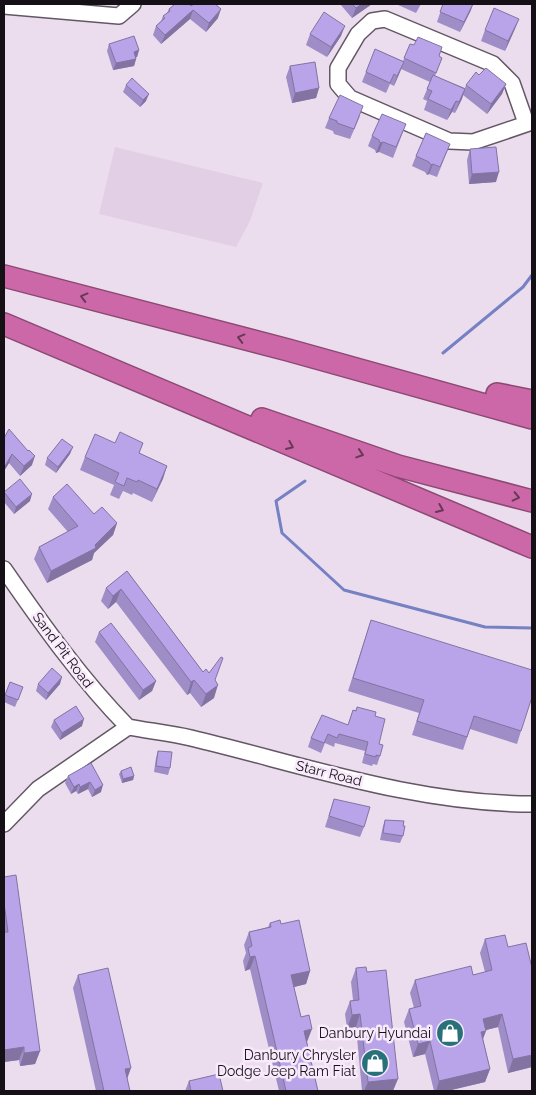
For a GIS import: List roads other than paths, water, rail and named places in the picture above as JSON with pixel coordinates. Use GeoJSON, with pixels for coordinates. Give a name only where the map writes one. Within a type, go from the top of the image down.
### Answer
{"type":"FeatureCollection","features":[{"type":"Feature","properties":{"kind":"highway"},"geometry":{"type":"LineString","coordinates":[[4,276],[288,350],[532,418]]}},
{"type":"Feature","properties":{"kind":"highway"},"geometry":{"type":"LineString","coordinates":[[4,318],[100,351],[235,408],[326,442],[434,476],[532,501]]}},
{"type":"Feature","properties":{"kind":"highway"},"geometry":{"type":"LineString","coordinates":[[4,324],[532,547]]}},
{"type":"Feature","properties":{"kind":"highway"},"geometry":{"type":"LineString","coordinates":[[288,350],[532,401]]}},
{"type":"Feature","properties":{"kind":"street"},"geometry":{"type":"LineString","coordinates":[[4,6],[119,16],[132,4]]}},
{"type":"Feature","properties":{"kind":"street"},"geometry":{"type":"LineString","coordinates":[[384,19],[493,64],[512,83],[529,122],[473,142],[449,141],[350,98],[338,84],[338,68],[358,34],[372,22],[384,19]]}},
{"type":"Feature","properties":{"kind":"street","name":"Sand Pit Road"},"geometry":{"type":"LineString","coordinates":[[4,569],[57,646],[105,704],[128,727]]}},
{"type":"Feature","properties":{"kind":"street"},"geometry":{"type":"LineString","coordinates":[[4,824],[38,789],[128,727]]}},
{"type":"Feature","properties":{"kind":"street","name":"Starr Road"},"geometry":{"type":"LineString","coordinates":[[128,727],[189,737],[382,787],[428,796],[482,803],[532,804]]}},
{"type":"Feature","properties":{"kind":"waterway"},"geometry":{"type":"LineString","coordinates":[[443,353],[523,287],[532,275]]}},
{"type":"Feature","properties":{"kind":"waterway"},"geometry":{"type":"LineString","coordinates":[[305,481],[276,501],[282,533],[344,590],[485,627],[532,628]]}},
{"type":"Feature","properties":{"kind":"place","name":"Danbury Hyundai"},"geometry":{"type":"Point","coordinates":[450,1033]}},
{"type":"Feature","properties":{"kind":"place","name":"Danbury Chrysler Dodge Jeep Ram Fiat"},"geometry":{"type":"Point","coordinates":[375,1063]}}]}
